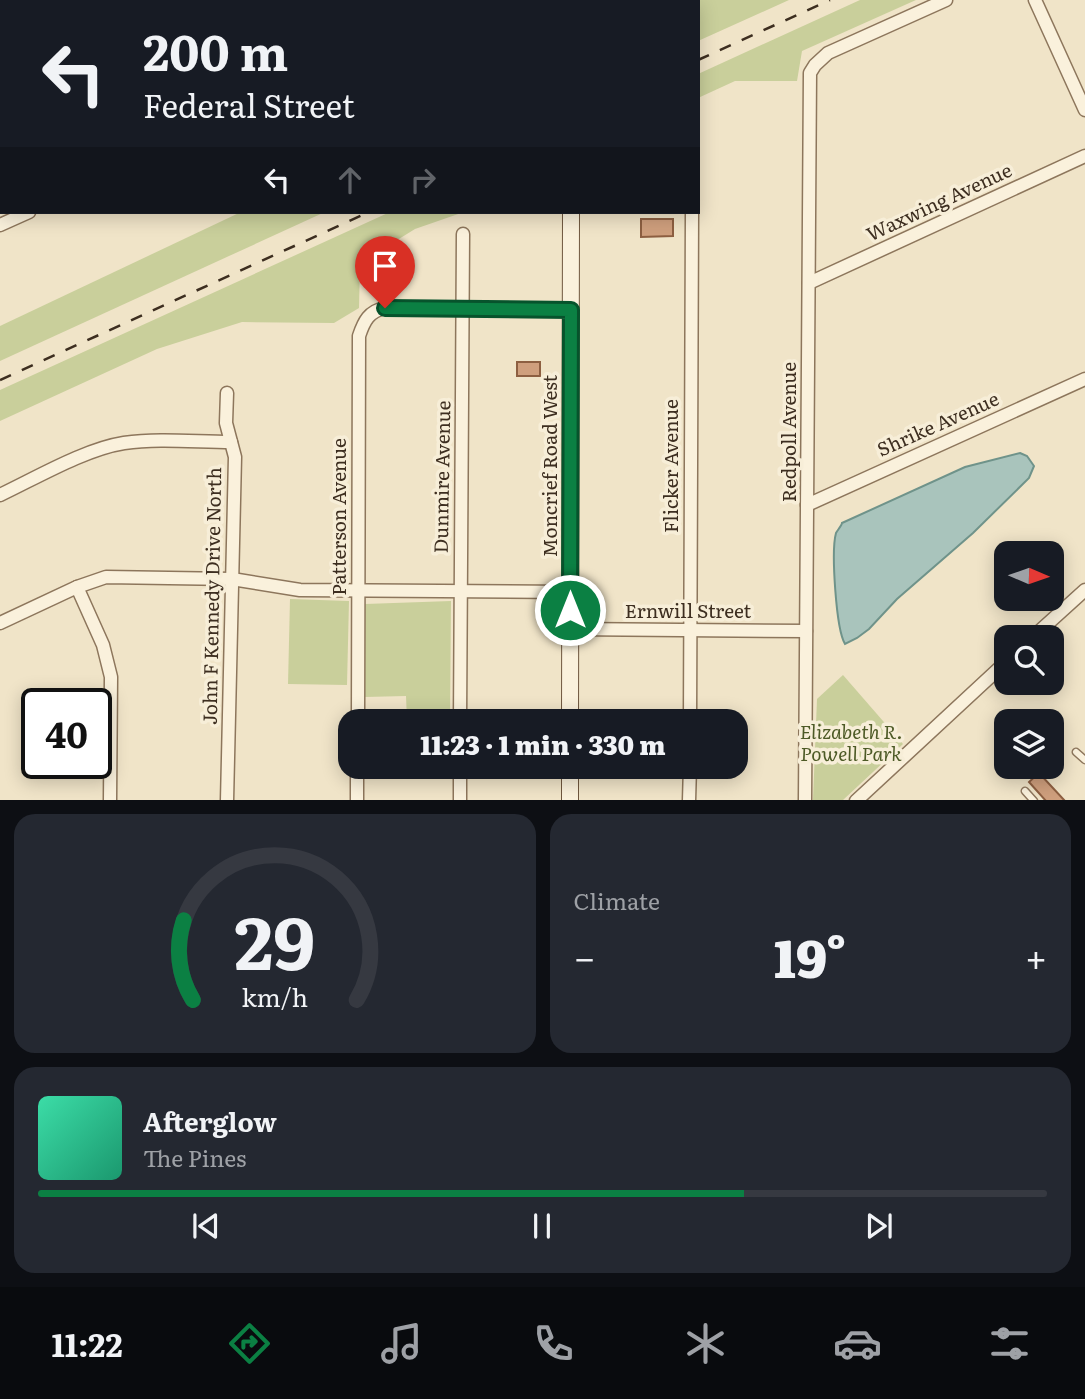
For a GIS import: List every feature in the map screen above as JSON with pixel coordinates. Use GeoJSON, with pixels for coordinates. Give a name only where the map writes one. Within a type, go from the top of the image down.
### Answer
{"type":"FeatureCollection","features":[{"type":"Feature","properties":{"kind":"street","name":"Redpoll Avenue"},"geometry":{"type":"LineString","coordinates":[[805,800],[808,83],[815,65],[828,53],[946,0]]}},
{"type":"Feature","properties":{"kind":"street"},"geometry":{"type":"LineString","coordinates":[[1035,0],[1085,110]]}},
{"type":"Feature","properties":{"kind":"street","name":"Waxwing Avenue"},"geometry":{"type":"LineString","coordinates":[[809,282],[1085,156]]}},
{"type":"Feature","properties":{"kind":"street"},"geometry":{"type":"LineString","coordinates":[[0,225],[25,214]]}},
{"type":"Feature","properties":{"kind":"street","name":"Moncrief Road West"},"geometry":{"type":"LineString","coordinates":[[570,709],[571,214]]}},
{"type":"Feature","properties":{"kind":"street","name":"Flicker Avenue"},"geometry":{"type":"LineString","coordinates":[[690,709],[692,214]]}},
{"type":"Feature","properties":{"kind":"street","name":"Dunmire Avenue"},"geometry":{"type":"LineString","coordinates":[[460,709],[463,234]]}},
{"type":"Feature","properties":{"kind":"street"},"geometry":{"type":"LineString","coordinates":[[463,308],[571,310]]}},
{"type":"Feature","properties":{"kind":"street","name":"Patterson Avenue"},"geometry":{"type":"LineString","coordinates":[[358,709],[359,336],[368,315],[376,310],[463,308]]}},
{"type":"Feature","properties":{"kind":"street","name":"Shrike Avenue"},"geometry":{"type":"LineString","coordinates":[[807,505],[1085,379]]}},
{"type":"Feature","properties":{"kind":"street","name":"John F Kennedy Drive North"},"geometry":{"type":"LineString","coordinates":[[227,393],[226,423],[235,457],[227,800]]}},
{"type":"Feature","properties":{"kind":"street"},"geometry":{"type":"LineString","coordinates":[[0,495],[90,454],[122,443],[232,442]]}},
{"type":"Feature","properties":{"kind":"street"},"geometry":{"type":"LineString","coordinates":[[0,623],[106,577],[232,579],[300,590],[358,592],[570,592]]}},
{"type":"Feature","properties":{"kind":"street"},"geometry":{"type":"LineString","coordinates":[[78,587],[103,645],[111,677],[110,800]]}},
{"type":"Feature","properties":{"kind":"street"},"geometry":{"type":"LineString","coordinates":[[1047,625],[1085,590]]}},
{"type":"Feature","properties":{"kind":"street","name":"Ernwill Street"},"geometry":{"type":"LineString","coordinates":[[570,629],[806,631]]}},
{"type":"Feature","properties":{"kind":"street"},"geometry":{"type":"LineString","coordinates":[[856,800],[994,673]]}},
{"type":"Feature","properties":{"kind":"street"},"geometry":{"type":"LineString","coordinates":[[357,800],[358,779]]}},
{"type":"Feature","properties":{"kind":"street"},"geometry":{"type":"LineString","coordinates":[[460,779],[460,800]]}},
{"type":"Feature","properties":{"kind":"street"},"geometry":{"type":"LineString","coordinates":[[570,779],[570,800]]}},
{"type":"Feature","properties":{"kind":"street"},"geometry":{"type":"LineString","coordinates":[[690,779],[690,800]]}},
{"type":"Feature","properties":{"kind":"lane"},"geometry":{"type":"LineString","coordinates":[[1076,752],[1085,760]]}},
{"type":"Feature","properties":{"kind":"lane"},"geometry":{"type":"LineString","coordinates":[[1025,791],[1034,800]]}},
{"type":"Feature","properties":{"kind":"green space"},"geometry":{"type":"Polygon","coordinates":[[[700,0],[789,0],[700,40],[700,0]]]}},
{"type":"Feature","properties":{"kind":"green space"},"geometry":{"type":"Polygon","coordinates":[[[860,0],[916,0],[802,51],[797,81],[735,81],[700,97],[700,73],[860,0]]]}},
{"type":"Feature","properties":{"kind":"green space"},"geometry":{"type":"Polygon","coordinates":[[[237,214],[321,214],[0,361],[0,326],[237,214]]]}},
{"type":"Feature","properties":{"kind":"green space"},"geometry":{"type":"Polygon","coordinates":[[[386,214],[458,214],[415,229],[360,263],[359,308],[334,323],[242,322],[157,349],[0,421],[0,390],[386,214]]]}},
{"type":"Feature","properties":{"kind":"green space"},"geometry":{"type":"Polygon","coordinates":[[[290,599],[349,601],[347,685],[288,684],[290,599]]]}},
{"type":"Feature","properties":{"kind":"green space"},"geometry":{"type":"Polygon","coordinates":[[[451,601],[450,709],[407,709],[406,696],[364,697],[365,604],[451,601]]]}},
{"type":"Feature","properties":{"kind":"green space","name":"Elizabeth R. Powell Park"},"geometry":{"type":"Polygon","coordinates":[[[843,675],[903,744],[843,800],[813,800],[817,699],[843,675]]]}},
{"type":"Feature","properties":{"kind":"water"},"geometry":{"type":"Polygon","coordinates":[[[1020,453],[1027,456],[1034,466],[1029,478],[973,533],[897,599],[869,629],[845,644],[839,623],[834,572],[836,533],[842,523],[965,467],[1020,453]]]}},
{"type":"Feature","properties":{"kind":"building"},"geometry":{"type":"Polygon","coordinates":[[[641,219],[673,219],[673,236],[641,237],[641,219]]]}},
{"type":"Feature","properties":{"kind":"building"},"geometry":{"type":"Polygon","coordinates":[[[517,362],[540,362],[540,376],[517,376],[517,362]]]}},
{"type":"Feature","properties":{"kind":"building"},"geometry":{"type":"Polygon","coordinates":[[[1032,779],[1045,779],[1064,800],[1045,800],[1029,782],[1032,779]]]}},
{"type":"Feature","properties":{"kind":"railway"},"geometry":{"type":"LineString","coordinates":[[700,59],[830,0]]}},
{"type":"Feature","properties":{"kind":"railway"},"geometry":{"type":"LineString","coordinates":[[0,380],[365,214]]}},
{"type":"Feature","properties":{"kind":"route"},"geometry":{"type":"LineString","coordinates":[[385,308],[571,310],[570,610]]}}]}
